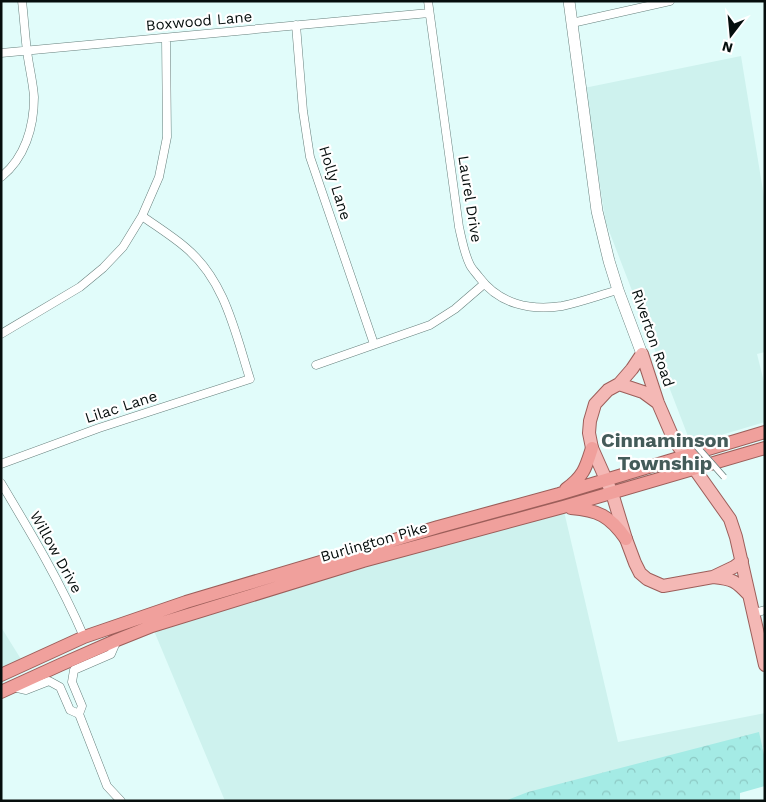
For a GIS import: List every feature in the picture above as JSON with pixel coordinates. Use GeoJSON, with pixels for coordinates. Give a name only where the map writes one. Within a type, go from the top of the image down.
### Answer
{"type":"FeatureCollection","features":[{"type":"Feature","properties":{"kind":"highway","name":"Burlington Pike"},"geometry":{"type":"LineString","coordinates":[[1,674],[84,636],[186,602],[428,530],[607,480],[765,432]]}},
{"type":"Feature","properties":{"kind":"highway"},"geometry":{"type":"LineString","coordinates":[[559,494],[576,482],[584,471],[592,448]]}},
{"type":"Feature","properties":{"kind":"highway","name":"Burlington Pike"},"geometry":{"type":"LineString","coordinates":[[6,690],[161,623],[354,564],[563,507],[765,448]]}},
{"type":"Feature","properties":{"kind":"highway"},"geometry":{"type":"LineString","coordinates":[[563,507],[588,509],[600,514],[610,520],[626,539]]}},
{"type":"Feature","properties":{"kind":"main road","name":"Riverton Road"},"geometry":{"type":"LineString","coordinates":[[569,1],[597,211],[609,262],[658,403],[674,440],[730,519],[749,595],[759,611],[765,665]]}},
{"type":"Feature","properties":{"kind":"main road"},"geometry":{"type":"LineString","coordinates":[[642,354],[619,384],[608,390],[595,404],[589,433],[592,448],[612,493],[626,539],[640,573],[647,580],[663,586],[672,585],[713,577],[742,561]]}},
{"type":"Feature","properties":{"kind":"main road"},"geometry":{"type":"LineString","coordinates":[[619,384],[643,392],[658,403]]}},
{"type":"Feature","properties":{"kind":"main road"},"geometry":{"type":"LineString","coordinates":[[713,577],[729,578],[749,595]]}},
{"type":"Feature","properties":{"kind":"street"},"geometry":{"type":"LineString","coordinates":[[1,177],[8,172],[26,145],[33,117],[34,96],[22,1]]}},
{"type":"Feature","properties":{"kind":"street","name":"Laurel Drive"},"geometry":{"type":"LineString","coordinates":[[428,1],[459,227],[471,267],[484,284],[500,296],[526,306],[546,308],[564,306],[618,290]]}},
{"type":"Feature","properties":{"kind":"street"},"geometry":{"type":"LineString","coordinates":[[572,23],[670,1]]}},
{"type":"Feature","properties":{"kind":"street","name":"Boxwood Lane"},"geometry":{"type":"LineString","coordinates":[[1,53],[429,13]]}},
{"type":"Feature","properties":{"kind":"street","name":"Holly Lane"},"geometry":{"type":"LineString","coordinates":[[296,25],[303,111],[310,157],[374,344]]}},
{"type":"Feature","properties":{"kind":"street"},"geometry":{"type":"LineString","coordinates":[[1,334],[80,287],[103,268],[123,247],[142,216],[159,177],[167,137],[166,38]]}},
{"type":"Feature","properties":{"kind":"street","name":"Lilac Lane"},"geometry":{"type":"LineString","coordinates":[[1,464],[99,428],[250,379],[225,302],[216,284],[205,268],[186,248],[142,216]]}},
{"type":"Feature","properties":{"kind":"street"},"geometry":{"type":"LineString","coordinates":[[316,365],[430,325],[455,309],[484,284]]}},
{"type":"Feature","properties":{"kind":"street"},"geometry":{"type":"LineString","coordinates":[[691,440],[724,477]]}},
{"type":"Feature","properties":{"kind":"street","name":"Willow Drive"},"geometry":{"type":"LineString","coordinates":[[1,483],[33,536],[76,617],[84,636]]}},
{"type":"Feature","properties":{"kind":"street"},"geometry":{"type":"LineString","coordinates":[[118,640],[111,654],[74,670],[72,682],[82,706],[79,714],[107,786],[121,801]]}},
{"type":"Feature","properties":{"kind":"street"},"geometry":{"type":"LineString","coordinates":[[6,690],[26,690],[49,680],[60,687],[70,710],[79,714]]}},
{"type":"Feature","properties":{"kind":"shaded area"},"geometry":{"type":"Polygon","coordinates":[[[741,56],[765,203],[765,352],[757,354],[765,386],[765,422],[691,444],[606,223],[584,88],[741,56]]]}},
{"type":"Feature","properties":{"kind":"shaded area"},"geometry":{"type":"Polygon","coordinates":[[[563,507],[618,742],[765,713],[765,747],[625,775],[530,801],[225,801],[152,626],[563,507]]]}},
{"type":"Feature","properties":{"kind":"shaded area"},"geometry":{"type":"Polygon","coordinates":[[[1,627],[24,664],[1,675],[1,627]]]}},
{"type":"Feature","properties":{"kind":"green space"},"geometry":{"type":"Polygon","coordinates":[[[759,732],[765,759],[765,786],[740,793],[740,801],[505,801],[528,792],[759,732]]]}},
{"type":"Feature","properties":{"kind":"district","name":"Cinnaminson Township"},"geometry":{"type":"Point","coordinates":[665,452]}}]}
